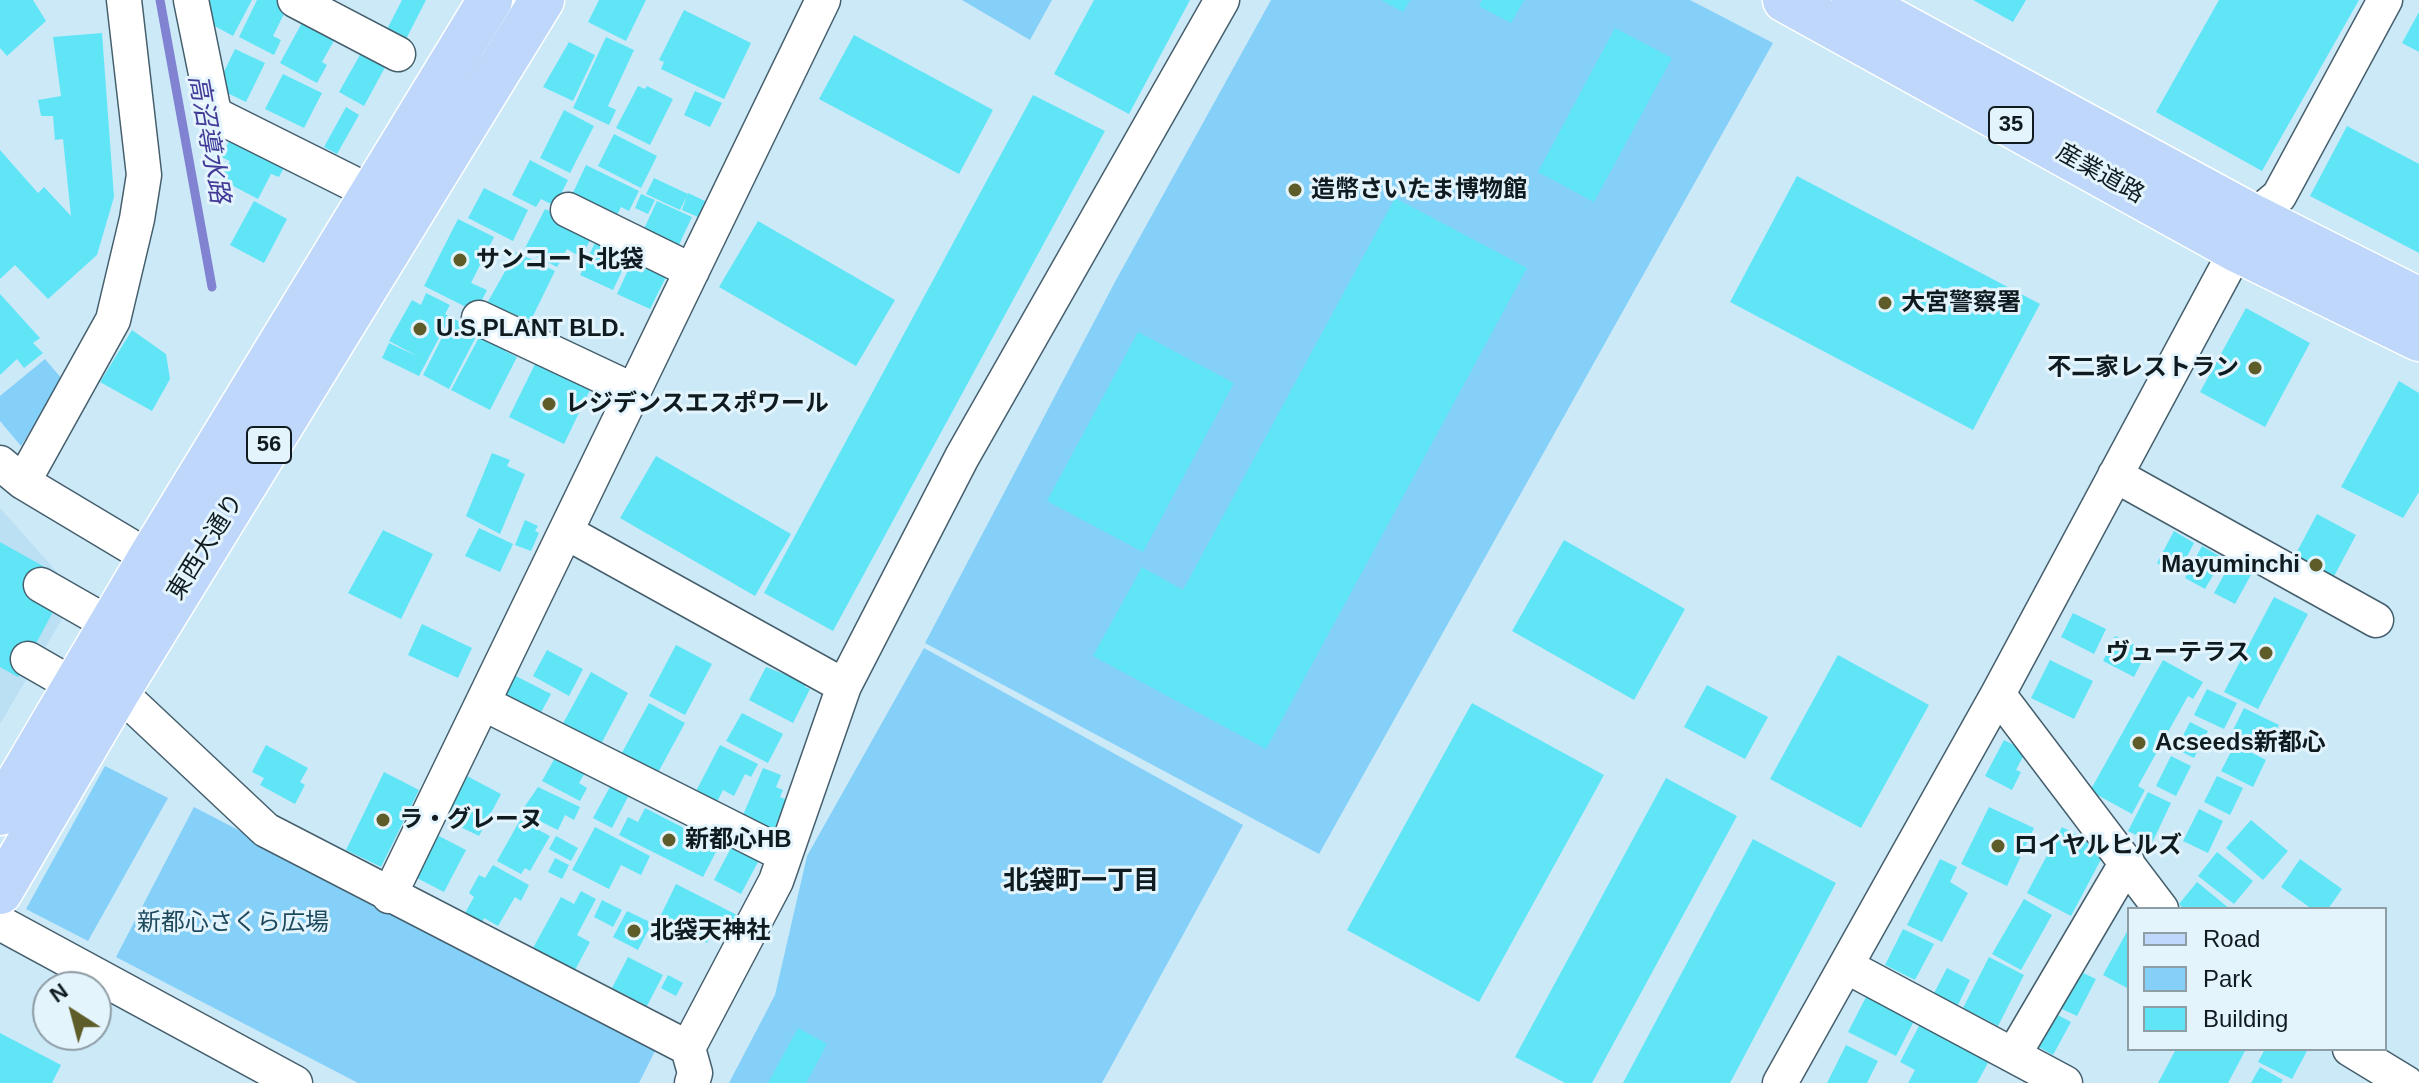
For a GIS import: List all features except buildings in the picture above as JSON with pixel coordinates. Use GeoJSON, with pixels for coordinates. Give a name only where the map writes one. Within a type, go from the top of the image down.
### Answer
{"type":"FeatureCollection","features":[{"type":"Feature","properties":{"kind":"main road","name":"東西大通り"},"geometry":{"type":"LineString","coordinates":[[0,813],[150,558],[490,0]]}},
{"type":"Feature","properties":{"kind":"main road","name":"東西大通り"},"geometry":{"type":"LineString","coordinates":[[0,892],[118,691],[542,0]]}},
{"type":"Feature","properties":{"kind":"main road","name":"産業道路"},"geometry":{"type":"LineString","coordinates":[[1785,0],[2245,233],[2419,300]]}},
{"type":"Feature","properties":{"kind":"main road","name":"産業道路"},"geometry":{"type":"LineString","coordinates":[[1854,0],[2419,339]]}},
{"type":"Feature","properties":{"kind":"street"},"geometry":{"type":"LineString","coordinates":[[124,0],[144,175],[137,219],[113,320],[12,473],[150,558]]}},
{"type":"Feature","properties":{"kind":"street"},"geometry":{"type":"LineString","coordinates":[[191,0],[213,108],[218,116],[372,193]]}},
{"type":"Feature","properties":{"kind":"street"},"geometry":{"type":"LineString","coordinates":[[295,0],[398,54]]}},
{"type":"Feature","properties":{"kind":"street"},"geometry":{"type":"LineString","coordinates":[[389,896],[823,0]]}},
{"type":"Feature","properties":{"kind":"street"},"geometry":{"type":"LineString","coordinates":[[692,1083],[695,1073],[688,1048],[776,881],[844,686],[962,457],[1222,0]]}},
{"type":"Feature","properties":{"kind":"street"},"geometry":{"type":"LineString","coordinates":[[1780,1083],[1998,694],[2245,233],[2279,196],[2385,0]]}},
{"type":"Feature","properties":{"kind":"street"},"geometry":{"type":"LineString","coordinates":[[568,210],[692,271]]}},
{"type":"Feature","properties":{"kind":"street"},"geometry":{"type":"LineString","coordinates":[[479,318],[634,391]]}},
{"type":"Feature","properties":{"kind":"street"},"geometry":{"type":"LineString","coordinates":[[2115,475],[2376,620]]}},
{"type":"Feature","properties":{"kind":"street"},"geometry":{"type":"LineString","coordinates":[[566,532],[844,686]]}},
{"type":"Feature","properties":{"kind":"street"},"geometry":{"type":"LineString","coordinates":[[41,585],[111,625]]}},
{"type":"Feature","properties":{"kind":"street"},"geometry":{"type":"LineString","coordinates":[[28,659],[75,686]]}},
{"type":"Feature","properties":{"kind":"street"},"geometry":{"type":"LineString","coordinates":[[118,691],[266,830],[688,1048]]}},
{"type":"Feature","properties":{"kind":"street"},"geometry":{"type":"LineString","coordinates":[[1998,694],[2160,907]]}},
{"type":"Feature","properties":{"kind":"street"},"geometry":{"type":"LineString","coordinates":[[483,703],[785,855]]}},
{"type":"Feature","properties":{"kind":"street"},"geometry":{"type":"LineString","coordinates":[[2014,1054],[2127,862]]}},
{"type":"Feature","properties":{"kind":"street"},"geometry":{"type":"LineString","coordinates":[[0,923],[295,1083]]}},
{"type":"Feature","properties":{"kind":"street"},"geometry":{"type":"LineString","coordinates":[[1846,966],[2065,1083]]}},
{"type":"Feature","properties":{"kind":"street"},"geometry":{"type":"LineString","coordinates":[[2353,1051],[2406,1083]]}},
{"type":"Feature","properties":{"kind":"shaded area"},"geometry":{"type":"Polygon","coordinates":[[[0,508],[57,572],[71,604],[0,724],[0,508]]]}},
{"type":"Feature","properties":{"kind":"green space"},"geometry":{"type":"Polygon","coordinates":[[[962,0],[1052,0],[1030,40],[962,0]]]}},
{"type":"Feature","properties":{"kind":"green space"},"geometry":{"type":"Polygon","coordinates":[[[1271,0],[1690,0],[1773,43],[1319,854],[925,643],[1116,280],[1271,0]]]}},
{"type":"Feature","properties":{"kind":"green space"},"geometry":{"type":"Polygon","coordinates":[[[45,359],[62,379],[21,446],[0,421],[0,396],[45,359]]]}},
{"type":"Feature","properties":{"kind":"green space"},"geometry":{"type":"Polygon","coordinates":[[[924,648],[1243,825],[1102,1083],[729,1083],[775,995],[807,856],[924,648]]]}},
{"type":"Feature","properties":{"kind":"green space"},"geometry":{"type":"Polygon","coordinates":[[[105,766],[168,798],[88,941],[26,909],[105,766]]]}},
{"type":"Feature","properties":{"kind":"green space","name":"新都心さくら広場"},"geometry":{"type":"Polygon","coordinates":[[[194,807],[657,1047],[639,1083],[358,1083],[116,957],[194,807]]]}},
{"type":"Feature","properties":{"kind":"waterway","name":"高沼導水路"},"geometry":{"type":"LineString","coordinates":[[160,0],[212,287]]}},
{"type":"Feature","properties":{"kind":"place","name":"造幣さいたま博物館"},"geometry":{"type":"Point","coordinates":[1295,190]}},
{"type":"Feature","properties":{"kind":"place","name":"サンコート北袋"},"geometry":{"type":"Point","coordinates":[460,260]}},
{"type":"Feature","properties":{"kind":"place","name":"大宮警察署"},"geometry":{"type":"Point","coordinates":[1885,303]}},
{"type":"Feature","properties":{"kind":"place","name":"U.S.PLANT BLD."},"geometry":{"type":"Point","coordinates":[420,329]}},
{"type":"Feature","properties":{"kind":"place","name":"不二家レストラン"},"geometry":{"type":"Point","coordinates":[2255,368]}},
{"type":"Feature","properties":{"kind":"place","name":"レジデンスエスポワール"},"geometry":{"type":"Point","coordinates":[549,404]}},
{"type":"Feature","properties":{"kind":"place","name":"Mayuminchi"},"geometry":{"type":"Point","coordinates":[2316,565]}},
{"type":"Feature","properties":{"kind":"place","name":"ヴューテラス"},"geometry":{"type":"Point","coordinates":[2266,653]}},
{"type":"Feature","properties":{"kind":"place","name":"Acseeds新都心"},"geometry":{"type":"Point","coordinates":[2139,743]}},
{"type":"Feature","properties":{"kind":"place","name":"ラ・グレーヌ"},"geometry":{"type":"Point","coordinates":[383,820]}},
{"type":"Feature","properties":{"kind":"place","name":"新都心HB"},"geometry":{"type":"Point","coordinates":[669,840]}},
{"type":"Feature","properties":{"kind":"place","name":"ロイヤルヒルズ"},"geometry":{"type":"Point","coordinates":[1998,846]}},
{"type":"Feature","properties":{"kind":"place","name":"北袋天神社"},"geometry":{"type":"Point","coordinates":[634,931]}},
{"type":"Feature","properties":{"kind":"district","name":"北袋町一丁目"},"geometry":{"type":"Point","coordinates":[1081,882]}}]}
